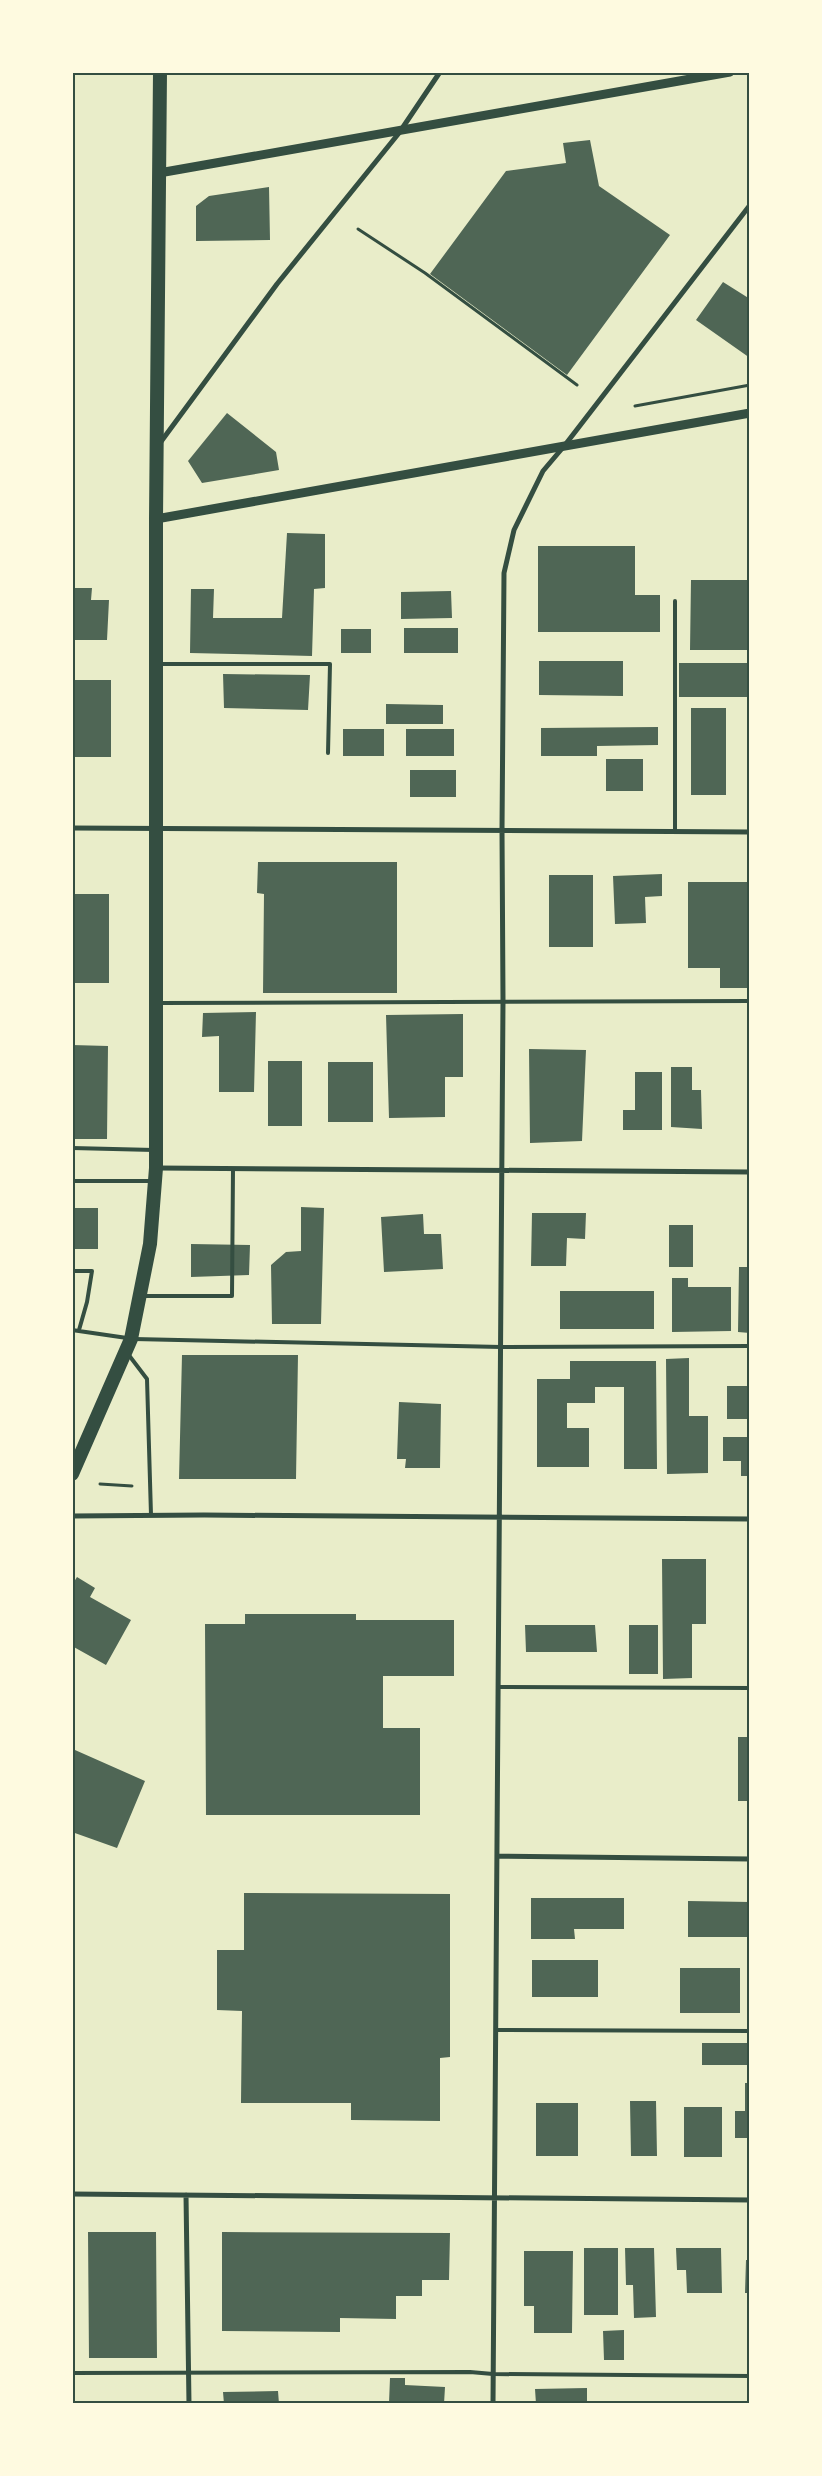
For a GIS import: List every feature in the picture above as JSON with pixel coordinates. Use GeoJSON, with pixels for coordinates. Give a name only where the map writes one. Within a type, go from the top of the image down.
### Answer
{"type":"FeatureCollection","features":[{"type":"Feature","properties":{"kind":"highway"},"geometry":{"type":"LineString","coordinates":[[72,1474],[128,1345],[141,1296],[150,1244],[156,1174],[156,519],[160,72]]}},
{"type":"Feature","properties":{"kind":"street"},"geometry":{"type":"LineString","coordinates":[[157,448],[277,284],[399,133],[440,72]]}},
{"type":"Feature","properties":{"kind":"street"},"geometry":{"type":"LineString","coordinates":[[159,173],[399,133],[730,72]]}},
{"type":"Feature","properties":{"kind":"street"},"geometry":{"type":"LineString","coordinates":[[493,2404],[500,1518],[504,574],[514,530],[543,471],[750,205]]}},
{"type":"Feature","properties":{"kind":"street"},"geometry":{"type":"LineString","coordinates":[[156,519],[750,413]]}},
{"type":"Feature","properties":{"kind":"street"},"geometry":{"type":"LineString","coordinates":[[72,828],[750,832]]}},
{"type":"Feature","properties":{"kind":"street"},"geometry":{"type":"LineString","coordinates":[[156,1174],[233,1169],[750,1172]]}},
{"type":"Feature","properties":{"kind":"street"},"geometry":{"type":"LineString","coordinates":[[72,1516],[750,1518]]}},
{"type":"Feature","properties":{"kind":"street"},"geometry":{"type":"LineString","coordinates":[[497,1856],[750,1859]]}},
{"type":"Feature","properties":{"kind":"street"},"geometry":{"type":"LineString","coordinates":[[72,2194],[750,2200]]}},
{"type":"Feature","properties":{"kind":"street"},"geometry":{"type":"LineString","coordinates":[[186,2196],[189,2404]]}},
{"type":"Feature","properties":{"kind":"lane"},"geometry":{"type":"LineString","coordinates":[[675,601],[675,832]]}},
{"type":"Feature","properties":{"kind":"lane"},"geometry":{"type":"LineString","coordinates":[[156,664],[330,664],[328,753]]}},
{"type":"Feature","properties":{"kind":"lane"},"geometry":{"type":"LineString","coordinates":[[155,1003],[750,1001]]}},
{"type":"Feature","properties":{"kind":"lane"},"geometry":{"type":"LineString","coordinates":[[72,1148],[156,1150]]}},
{"type":"Feature","properties":{"kind":"lane"},"geometry":{"type":"LineString","coordinates":[[141,1296],[232,1296],[233,1169]]}},
{"type":"Feature","properties":{"kind":"lane"},"geometry":{"type":"LineString","coordinates":[[72,1180],[156,1174]]}},
{"type":"Feature","properties":{"kind":"lane"},"geometry":{"type":"LineString","coordinates":[[72,1271],[92,1271],[87,1302],[78,1330]]}},
{"type":"Feature","properties":{"kind":"lane"},"geometry":{"type":"LineString","coordinates":[[72,1330],[78,1330],[128,1345],[750,1346]]}},
{"type":"Feature","properties":{"kind":"lane"},"geometry":{"type":"LineString","coordinates":[[128,1345],[147,1380],[151,1515]]}},
{"type":"Feature","properties":{"kind":"lane"},"geometry":{"type":"LineString","coordinates":[[498,1687],[750,1688]]}},
{"type":"Feature","properties":{"kind":"lane"},"geometry":{"type":"LineString","coordinates":[[496,2030],[750,2031]]}},
{"type":"Feature","properties":{"kind":"lane"},"geometry":{"type":"LineString","coordinates":[[72,2373],[470,2372],[493,2374],[750,2376]]}},
{"type":"Feature","properties":{"kind":"path"},"geometry":{"type":"LineString","coordinates":[[358,229],[425,274],[577,385]]}},
{"type":"Feature","properties":{"kind":"path"},"geometry":{"type":"LineString","coordinates":[[635,406],[750,385]]}},
{"type":"Feature","properties":{"kind":"path"},"geometry":{"type":"LineString","coordinates":[[100,1484],[132,1486]]}},
{"type":"Feature","properties":{"kind":"building"},"geometry":{"type":"Polygon","coordinates":[[[590,140],[599,186],[670,235],[567,375],[430,274],[506,171],[566,163],[563,143],[590,140]]]}},
{"type":"Feature","properties":{"kind":"building"},"geometry":{"type":"Polygon","coordinates":[[[269,187],[270,240],[196,241],[196,206],[209,196],[269,187]]]}},
{"type":"Feature","properties":{"kind":"building"},"geometry":{"type":"Polygon","coordinates":[[[723,282],[750,299],[750,358],[696,320],[723,282]]]}},
{"type":"Feature","properties":{"kind":"building"},"geometry":{"type":"Polygon","coordinates":[[[227,413],[276,452],[279,470],[202,483],[188,461],[227,413]]]}},
{"type":"Feature","properties":{"kind":"building"},"geometry":{"type":"Polygon","coordinates":[[[287,533],[325,534],[325,588],[314,589],[312,656],[190,653],[191,589],[214,589],[213,618],[282,618],[287,533]]]}},
{"type":"Feature","properties":{"kind":"building"},"geometry":{"type":"Polygon","coordinates":[[[538,546],[635,546],[635,595],[660,595],[660,632],[538,632],[538,546]]]}},
{"type":"Feature","properties":{"kind":"building"},"geometry":{"type":"Polygon","coordinates":[[[691,580],[750,580],[750,650],[690,650],[691,580]]]}},
{"type":"Feature","properties":{"kind":"building"},"geometry":{"type":"Polygon","coordinates":[[[72,588],[92,588],[91,600],[109,600],[107,640],[72,640],[72,588]]]}},
{"type":"Feature","properties":{"kind":"building"},"geometry":{"type":"Polygon","coordinates":[[[451,591],[452,618],[401,619],[401,592],[451,591]]]}},
{"type":"Feature","properties":{"kind":"building"},"geometry":{"type":"Polygon","coordinates":[[[404,628],[458,628],[458,653],[404,653],[404,628]]]}},
{"type":"Feature","properties":{"kind":"building"},"geometry":{"type":"Polygon","coordinates":[[[341,629],[371,629],[371,653],[341,653],[341,629]]]}},
{"type":"Feature","properties":{"kind":"building"},"geometry":{"type":"Polygon","coordinates":[[[539,661],[623,661],[623,696],[539,695],[539,661]]]}},
{"type":"Feature","properties":{"kind":"building"},"geometry":{"type":"Polygon","coordinates":[[[679,663],[750,663],[750,697],[679,697],[679,663]]]}},
{"type":"Feature","properties":{"kind":"building"},"geometry":{"type":"Polygon","coordinates":[[[223,674],[310,675],[308,710],[224,708],[223,674]]]}},
{"type":"Feature","properties":{"kind":"building"},"geometry":{"type":"Polygon","coordinates":[[[72,680],[111,680],[111,757],[72,757],[72,680]]]}},
{"type":"Feature","properties":{"kind":"building"},"geometry":{"type":"Polygon","coordinates":[[[386,704],[443,705],[443,724],[386,724],[386,704]]]}},
{"type":"Feature","properties":{"kind":"building"},"geometry":{"type":"Polygon","coordinates":[[[691,708],[726,708],[726,795],[691,795],[691,708]]]}},
{"type":"Feature","properties":{"kind":"building"},"geometry":{"type":"Polygon","coordinates":[[[658,727],[658,745],[597,746],[597,756],[541,756],[541,728],[658,727]]]}},
{"type":"Feature","properties":{"kind":"building"},"geometry":{"type":"Polygon","coordinates":[[[343,729],[384,729],[384,756],[343,756],[343,729]]]}},
{"type":"Feature","properties":{"kind":"building"},"geometry":{"type":"Polygon","coordinates":[[[406,729],[454,729],[454,756],[406,756],[406,729]]]}},
{"type":"Feature","properties":{"kind":"building"},"geometry":{"type":"Polygon","coordinates":[[[606,759],[643,759],[643,791],[606,791],[606,759]]]}},
{"type":"Feature","properties":{"kind":"building"},"geometry":{"type":"Polygon","coordinates":[[[410,770],[456,770],[456,797],[410,797],[410,770]]]}},
{"type":"Feature","properties":{"kind":"building"},"geometry":{"type":"Polygon","coordinates":[[[258,862],[397,862],[397,993],[263,993],[264,894],[257,893],[258,862]]]}},
{"type":"Feature","properties":{"kind":"building"},"geometry":{"type":"Polygon","coordinates":[[[662,874],[662,896],[645,897],[646,923],[615,924],[613,876],[662,874]]]}},
{"type":"Feature","properties":{"kind":"building"},"geometry":{"type":"Polygon","coordinates":[[[549,875],[593,875],[593,947],[549,947],[549,875]]]}},
{"type":"Feature","properties":{"kind":"building"},"geometry":{"type":"Polygon","coordinates":[[[688,882],[750,882],[750,988],[720,988],[720,968],[688,968],[688,882]]]}},
{"type":"Feature","properties":{"kind":"building"},"geometry":{"type":"Polygon","coordinates":[[[72,894],[109,894],[109,983],[72,983],[72,894]]]}},
{"type":"Feature","properties":{"kind":"building"},"geometry":{"type":"Polygon","coordinates":[[[256,1012],[254,1092],[219,1092],[219,1036],[202,1037],[203,1013],[256,1012]]]}},
{"type":"Feature","properties":{"kind":"building"},"geometry":{"type":"Polygon","coordinates":[[[463,1014],[463,1077],[445,1077],[445,1117],[389,1118],[386,1015],[463,1014]]]}},
{"type":"Feature","properties":{"kind":"building"},"geometry":{"type":"Polygon","coordinates":[[[72,1045],[108,1046],[107,1139],[72,1139],[72,1045]]]}},
{"type":"Feature","properties":{"kind":"building"},"geometry":{"type":"Polygon","coordinates":[[[529,1049],[586,1050],[582,1141],[530,1143],[529,1049]]]}},
{"type":"Feature","properties":{"kind":"building"},"geometry":{"type":"Polygon","coordinates":[[[268,1061],[302,1061],[302,1126],[268,1126],[268,1061]]]}},
{"type":"Feature","properties":{"kind":"building"},"geometry":{"type":"Polygon","coordinates":[[[328,1062],[373,1062],[373,1122],[328,1122],[328,1062]]]}},
{"type":"Feature","properties":{"kind":"building"},"geometry":{"type":"Polygon","coordinates":[[[671,1067],[692,1067],[692,1090],[701,1090],[702,1129],[671,1127],[671,1067]]]}},
{"type":"Feature","properties":{"kind":"building"},"geometry":{"type":"Polygon","coordinates":[[[635,1072],[662,1072],[662,1130],[623,1130],[623,1110],[635,1110],[635,1072]]]}},
{"type":"Feature","properties":{"kind":"building"},"geometry":{"type":"Polygon","coordinates":[[[747,1076],[750,1076],[750,1129],[747,1129],[747,1076]]]}},
{"type":"Feature","properties":{"kind":"building"},"geometry":{"type":"Polygon","coordinates":[[[301,1207],[324,1208],[321,1324],[272,1324],[271,1265],[286,1252],[301,1251],[301,1207]]]}},
{"type":"Feature","properties":{"kind":"building"},"geometry":{"type":"Polygon","coordinates":[[[72,1208],[98,1208],[98,1249],[72,1249],[72,1208]]]}},
{"type":"Feature","properties":{"kind":"building"},"geometry":{"type":"Polygon","coordinates":[[[532,1213],[586,1213],[585,1239],[567,1238],[566,1266],[531,1266],[532,1213]]]}},
{"type":"Feature","properties":{"kind":"building"},"geometry":{"type":"Polygon","coordinates":[[[423,1214],[424,1234],[441,1234],[443,1269],[384,1272],[381,1217],[423,1214]]]}},
{"type":"Feature","properties":{"kind":"building"},"geometry":{"type":"Polygon","coordinates":[[[669,1225],[693,1225],[693,1267],[669,1267],[669,1225]]]}},
{"type":"Feature","properties":{"kind":"building"},"geometry":{"type":"Polygon","coordinates":[[[191,1244],[250,1245],[249,1275],[191,1277],[191,1244]]]}},
{"type":"Feature","properties":{"kind":"building"},"geometry":{"type":"Polygon","coordinates":[[[739,1267],[750,1267],[750,1333],[738,1332],[739,1267]]]}},
{"type":"Feature","properties":{"kind":"building"},"geometry":{"type":"Polygon","coordinates":[[[672,1278],[688,1278],[688,1287],[731,1287],[731,1331],[672,1332],[672,1278]]]}},
{"type":"Feature","properties":{"kind":"building"},"geometry":{"type":"Polygon","coordinates":[[[560,1291],[654,1291],[654,1329],[560,1329],[560,1291]]]}},
{"type":"Feature","properties":{"kind":"building"},"geometry":{"type":"Polygon","coordinates":[[[182,1355],[298,1355],[296,1479],[179,1479],[182,1355]]]}},
{"type":"Feature","properties":{"kind":"building"},"geometry":{"type":"Polygon","coordinates":[[[689,1358],[689,1416],[708,1416],[708,1473],[667,1474],[666,1359],[689,1358]]]}},
{"type":"Feature","properties":{"kind":"building"},"geometry":{"type":"Polygon","coordinates":[[[570,1361],[656,1361],[657,1469],[624,1469],[624,1387],[595,1387],[595,1403],[567,1403],[567,1428],[589,1428],[589,1467],[537,1467],[537,1379],[570,1379],[570,1361]]]}},
{"type":"Feature","properties":{"kind":"building"},"geometry":{"type":"Polygon","coordinates":[[[727,1386],[750,1386],[750,1419],[727,1419],[727,1386]]]}},
{"type":"Feature","properties":{"kind":"building"},"geometry":{"type":"Polygon","coordinates":[[[399,1402],[441,1404],[440,1468],[405,1468],[406,1459],[397,1459],[399,1402]]]}},
{"type":"Feature","properties":{"kind":"building"},"geometry":{"type":"Polygon","coordinates":[[[723,1437],[750,1437],[750,1476],[741,1476],[741,1461],[723,1461],[723,1437]]]}},
{"type":"Feature","properties":{"kind":"building"},"geometry":{"type":"Polygon","coordinates":[[[662,1559],[706,1559],[706,1624],[692,1624],[692,1678],[663,1679],[662,1559]]]}},
{"type":"Feature","properties":{"kind":"building"},"geometry":{"type":"Polygon","coordinates":[[[77,1577],[95,1588],[90,1597],[131,1620],[106,1665],[72,1646],[72,1585],[77,1577]]]}},
{"type":"Feature","properties":{"kind":"building"},"geometry":{"type":"Polygon","coordinates":[[[245,1614],[356,1614],[356,1620],[454,1620],[454,1676],[383,1676],[383,1728],[420,1728],[420,1815],[206,1815],[205,1624],[245,1624],[245,1614]]]}},
{"type":"Feature","properties":{"kind":"building"},"geometry":{"type":"Polygon","coordinates":[[[525,1625],[595,1625],[597,1652],[526,1652],[525,1625]]]}},
{"type":"Feature","properties":{"kind":"building"},"geometry":{"type":"Polygon","coordinates":[[[629,1625],[658,1625],[658,1674],[629,1674],[629,1625]]]}},
{"type":"Feature","properties":{"kind":"building"},"geometry":{"type":"Polygon","coordinates":[[[738,1737],[750,1737],[750,1801],[738,1801],[738,1737]]]}},
{"type":"Feature","properties":{"kind":"building"},"geometry":{"type":"Polygon","coordinates":[[[75,1750],[145,1781],[117,1848],[72,1832],[72,1756],[75,1750]]]}},
{"type":"Feature","properties":{"kind":"building"},"geometry":{"type":"Polygon","coordinates":[[[244,1893],[450,1894],[450,2057],[440,2058],[440,2121],[351,2120],[351,2103],[241,2103],[242,2011],[217,2010],[217,1950],[244,1950],[244,1893]]]}},
{"type":"Feature","properties":{"kind":"building"},"geometry":{"type":"Polygon","coordinates":[[[531,1898],[624,1898],[624,1929],[574,1929],[575,1939],[531,1939],[531,1898]]]}},
{"type":"Feature","properties":{"kind":"building"},"geometry":{"type":"Polygon","coordinates":[[[688,1901],[750,1902],[750,1937],[688,1937],[688,1901]]]}},
{"type":"Feature","properties":{"kind":"building"},"geometry":{"type":"Polygon","coordinates":[[[532,1960],[598,1960],[598,1997],[532,1997],[532,1960]]]}},
{"type":"Feature","properties":{"kind":"building"},"geometry":{"type":"Polygon","coordinates":[[[680,1968],[740,1968],[740,2013],[680,2013],[680,1968]]]}},
{"type":"Feature","properties":{"kind":"building"},"geometry":{"type":"Polygon","coordinates":[[[702,2043],[750,2043],[750,2065],[702,2065],[702,2043]]]}},
{"type":"Feature","properties":{"kind":"building"},"geometry":{"type":"Polygon","coordinates":[[[745,2083],[750,2083],[750,2138],[735,2138],[735,2111],[745,2111],[745,2083]]]}},
{"type":"Feature","properties":{"kind":"building"},"geometry":{"type":"Polygon","coordinates":[[[630,2101],[656,2101],[657,2156],[631,2156],[630,2101]]]}},
{"type":"Feature","properties":{"kind":"building"},"geometry":{"type":"Polygon","coordinates":[[[536,2103],[578,2103],[578,2156],[536,2156],[536,2103]]]}},
{"type":"Feature","properties":{"kind":"building"},"geometry":{"type":"Polygon","coordinates":[[[684,2107],[722,2107],[722,2157],[684,2157],[684,2107]]]}},
{"type":"Feature","properties":{"kind":"building"},"geometry":{"type":"Polygon","coordinates":[[[88,2232],[156,2232],[157,2358],[89,2358],[88,2232]]]}},
{"type":"Feature","properties":{"kind":"building"},"geometry":{"type":"Polygon","coordinates":[[[222,2232],[450,2233],[449,2280],[422,2280],[422,2296],[396,2296],[396,2319],[340,2318],[340,2332],[222,2331],[222,2232]]]}},
{"type":"Feature","properties":{"kind":"building"},"geometry":{"type":"Polygon","coordinates":[[[584,2248],[618,2248],[618,2315],[584,2315],[584,2248]]]}},
{"type":"Feature","properties":{"kind":"building"},"geometry":{"type":"Polygon","coordinates":[[[625,2248],[654,2248],[656,2317],[634,2318],[633,2285],[626,2285],[625,2248]]]}},
{"type":"Feature","properties":{"kind":"building"},"geometry":{"type":"Polygon","coordinates":[[[676,2248],[721,2248],[722,2293],[687,2293],[686,2270],[677,2270],[676,2248]]]}},
{"type":"Feature","properties":{"kind":"building"},"geometry":{"type":"Polygon","coordinates":[[[524,2251],[573,2251],[572,2333],[534,2333],[534,2306],[524,2306],[524,2251]]]}},
{"type":"Feature","properties":{"kind":"building"},"geometry":{"type":"Polygon","coordinates":[[[746,2260],[750,2260],[750,2293],[745,2293],[746,2260]]]}},
{"type":"Feature","properties":{"kind":"building"},"geometry":{"type":"Polygon","coordinates":[[[624,2330],[624,2360],[604,2360],[603,2331],[624,2330]]]}},
{"type":"Feature","properties":{"kind":"building"},"geometry":{"type":"Polygon","coordinates":[[[390,2378],[405,2378],[405,2385],[445,2387],[444,2404],[389,2403],[390,2378]]]}},
{"type":"Feature","properties":{"kind":"building"},"geometry":{"type":"Polygon","coordinates":[[[587,2388],[587,2404],[536,2404],[535,2389],[587,2388]]]}},
{"type":"Feature","properties":{"kind":"building"},"geometry":{"type":"Polygon","coordinates":[[[278,2391],[279,2404],[224,2404],[223,2392],[278,2391]]]}}]}
